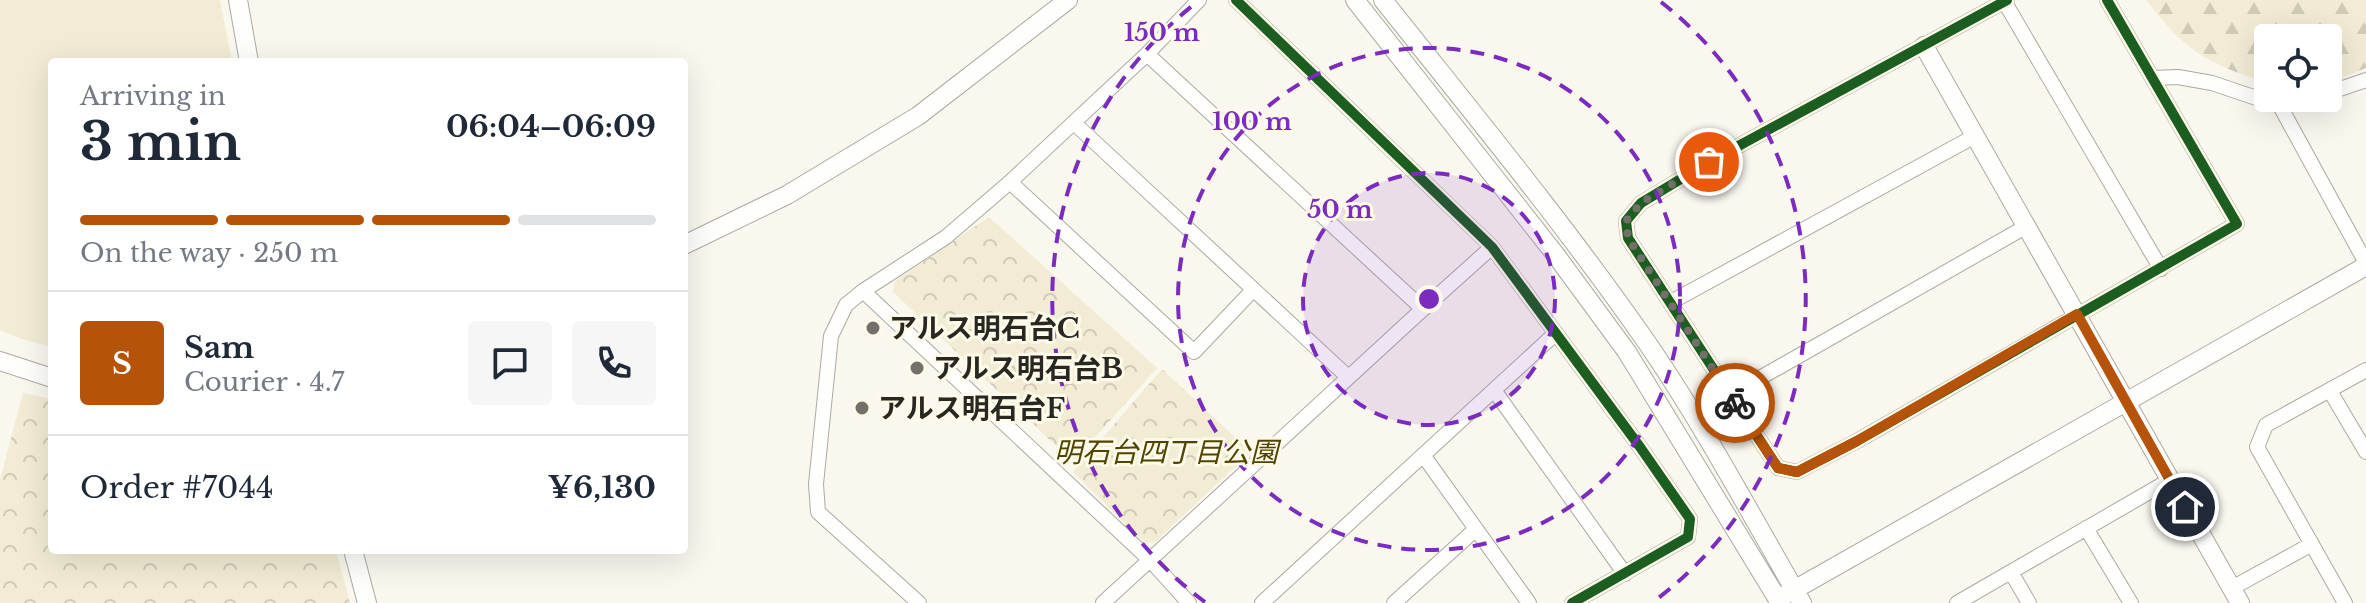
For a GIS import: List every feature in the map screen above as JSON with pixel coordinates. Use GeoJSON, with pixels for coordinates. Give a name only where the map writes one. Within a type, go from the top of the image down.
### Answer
{"type":"FeatureCollection","features":[{"type":"Feature","properties":{"kind":"street"},"geometry":{"type":"LineString","coordinates":[[238,0],[248,58]]}},
{"type":"Feature","properties":{"kind":"street"},"geometry":{"type":"LineString","coordinates":[[688,243],[787,195],[918,116],[1068,0]]}},
{"type":"Feature","properties":{"kind":"street"},"geometry":{"type":"LineString","coordinates":[[919,603],[818,512],[816,484],[831,336],[846,305],[946,237],[1010,182],[1147,54],[1199,0]]}},
{"type":"Feature","properties":{"kind":"street"},"geometry":{"type":"LineString","coordinates":[[1236,0],[1492,247],[1690,519],[1688,537],[1572,603]]}},
{"type":"Feature","properties":{"kind":"street"},"geometry":{"type":"LineString","coordinates":[[1355,0],[1555,254],[1627,352],[1786,600]]}},
{"type":"Feature","properties":{"kind":"street"},"geometry":{"type":"LineString","coordinates":[[1383,0],[1574,241],[1645,340],[1701,430],[1786,600]]}},
{"type":"Feature","properties":{"kind":"street"},"geometry":{"type":"LineString","coordinates":[[2107,0],[2237,224],[2161,269],[1857,441],[1797,472],[1778,468],[1628,238],[1626,221],[1641,203],[1709,162],[2006,1],[2161,269]]}},
{"type":"Feature","properties":{"kind":"street"},"geometry":{"type":"LineString","coordinates":[[1924,46],[2236,595],[2312,544]]}},
{"type":"Feature","properties":{"kind":"street"},"geometry":{"type":"LineString","coordinates":[[1147,54],[1423,309]]}},
{"type":"Feature","properties":{"kind":"street"},"geometry":{"type":"LineString","coordinates":[[2153,78],[2178,77],[2212,83],[2254,97]]}},
{"type":"Feature","properties":{"kind":"street"},"geometry":{"type":"LineString","coordinates":[[2342,88],[2366,80]]}},
{"type":"Feature","properties":{"kind":"street"},"geometry":{"type":"LineString","coordinates":[[1786,600],[2126,400],[2366,264],[2283,112]]}},
{"type":"Feature","properties":{"kind":"street"},"geometry":{"type":"LineString","coordinates":[[1074,123],[1348,377]]}},
{"type":"Feature","properties":{"kind":"street"},"geometry":{"type":"LineString","coordinates":[[1671,302],[1975,136]]}},
{"type":"Feature","properties":{"kind":"street"},"geometry":{"type":"LineString","coordinates":[[1010,182],[1194,352],[1253,290]]}},
{"type":"Feature","properties":{"kind":"street"},"geometry":{"type":"LineString","coordinates":[[1730,395],[2027,226]]}},
{"type":"Feature","properties":{"kind":"street"},"geometry":{"type":"LineString","coordinates":[[1103,603],[1492,247]]}},
{"type":"Feature","properties":{"kind":"street"},"geometry":{"type":"LineString","coordinates":[[863,291],[1151,561],[1189,603]]}},
{"type":"Feature","properties":{"kind":"street"},"geometry":{"type":"LineString","coordinates":[[1262,603],[1556,333]]}},
{"type":"Feature","properties":{"kind":"street"},"geometry":{"type":"LineString","coordinates":[[0,361],[48,377]]}},
{"type":"Feature","properties":{"kind":"street"},"geometry":{"type":"LineString","coordinates":[[2345,603],[2257,447],[2266,425],[2366,370]]}},
{"type":"Feature","properties":{"kind":"street"},"geometry":{"type":"LineString","coordinates":[[1494,390],[1625,574]]}},
{"type":"Feature","properties":{"kind":"street"},"geometry":{"type":"LineString","coordinates":[[2330,391],[2366,452]]}},
{"type":"Feature","properties":{"kind":"street"},"geometry":{"type":"LineString","coordinates":[[1423,455],[1529,603]]}},
{"type":"Feature","properties":{"kind":"street"},"geometry":{"type":"LineString","coordinates":[[1957,603],[2170,480]]}},
{"type":"Feature","properties":{"kind":"street"},"geometry":{"type":"LineString","coordinates":[[2086,528],[2131,603]]}},
{"type":"Feature","properties":{"kind":"street"},"geometry":{"type":"LineString","coordinates":[[1394,603],[1476,529]]}},
{"type":"Feature","properties":{"kind":"street"},"geometry":{"type":"LineString","coordinates":[[354,554],[367,603]]}},
{"type":"Feature","properties":{"kind":"street"},"geometry":{"type":"LineString","coordinates":[[2011,572],[2029,603]]}},
{"type":"Feature","properties":{"kind":"green space"},"geometry":{"type":"Polygon","coordinates":[[[0,0],[220,0],[231,58],[48,58],[48,346],[0,330],[0,0]]]}},
{"type":"Feature","properties":{"kind":"green space"},"geometry":{"type":"Polygon","coordinates":[[[2146,0],[2366,0],[2366,68],[2342,77],[2342,24],[2254,24],[2254,78],[2203,56],[2174,33],[2146,0]]]}},
{"type":"Feature","properties":{"kind":"green space"},"geometry":{"type":"Polygon","coordinates":[[[989,217],[1157,368],[1073,462],[893,292],[895,281],[989,217]]]}},
{"type":"Feature","properties":{"kind":"green space","name":"明石台四丁目公園"},"geometry":{"type":"Polygon","coordinates":[[[1162,369],[1251,452],[1156,541],[1146,544],[1073,472],[1162,369]]]}},
{"type":"Feature","properties":{"kind":"green space"},"geometry":{"type":"Polygon","coordinates":[[[23,393],[48,398],[48,554],[337,554],[350,603],[0,603],[0,480],[23,393]]]}},
{"type":"Feature","properties":{"kind":"cycle path"},"geometry":{"type":"LineString","coordinates":[[1236,0],[1492,247],[1690,519],[1688,537],[1572,603]]}},
{"type":"Feature","properties":{"kind":"cycle path"},"geometry":{"type":"LineString","coordinates":[[2007,0],[1709,162],[1641,203],[1626,221],[1628,238],[1778,468],[1797,472],[1857,441],[2237,224],[2107,0]]}},
{"type":"Feature","properties":{"kind":"way so far"},"geometry":{"type":"LineString","coordinates":[[1709,162],[1641,203],[1626,221],[1628,238],[1735,403]]}},
{"type":"Feature","properties":{"kind":"place","name":"アルス明石台C"},"geometry":{"type":"Point","coordinates":[873,328]}},
{"type":"Feature","properties":{"kind":"place","name":"アルス明石台B"},"geometry":{"type":"Point","coordinates":[917,368]}},
{"type":"Feature","properties":{"kind":"place","name":"アルス明石台F"},"geometry":{"type":"Point","coordinates":[862,408]}},
{"type":"Feature","properties":{"kind":"route"},"geometry":{"type":"LineString","coordinates":[[1735,403],[1778,468],[1797,472],[1857,441],[2077,314],[2185,507]]}}]}
